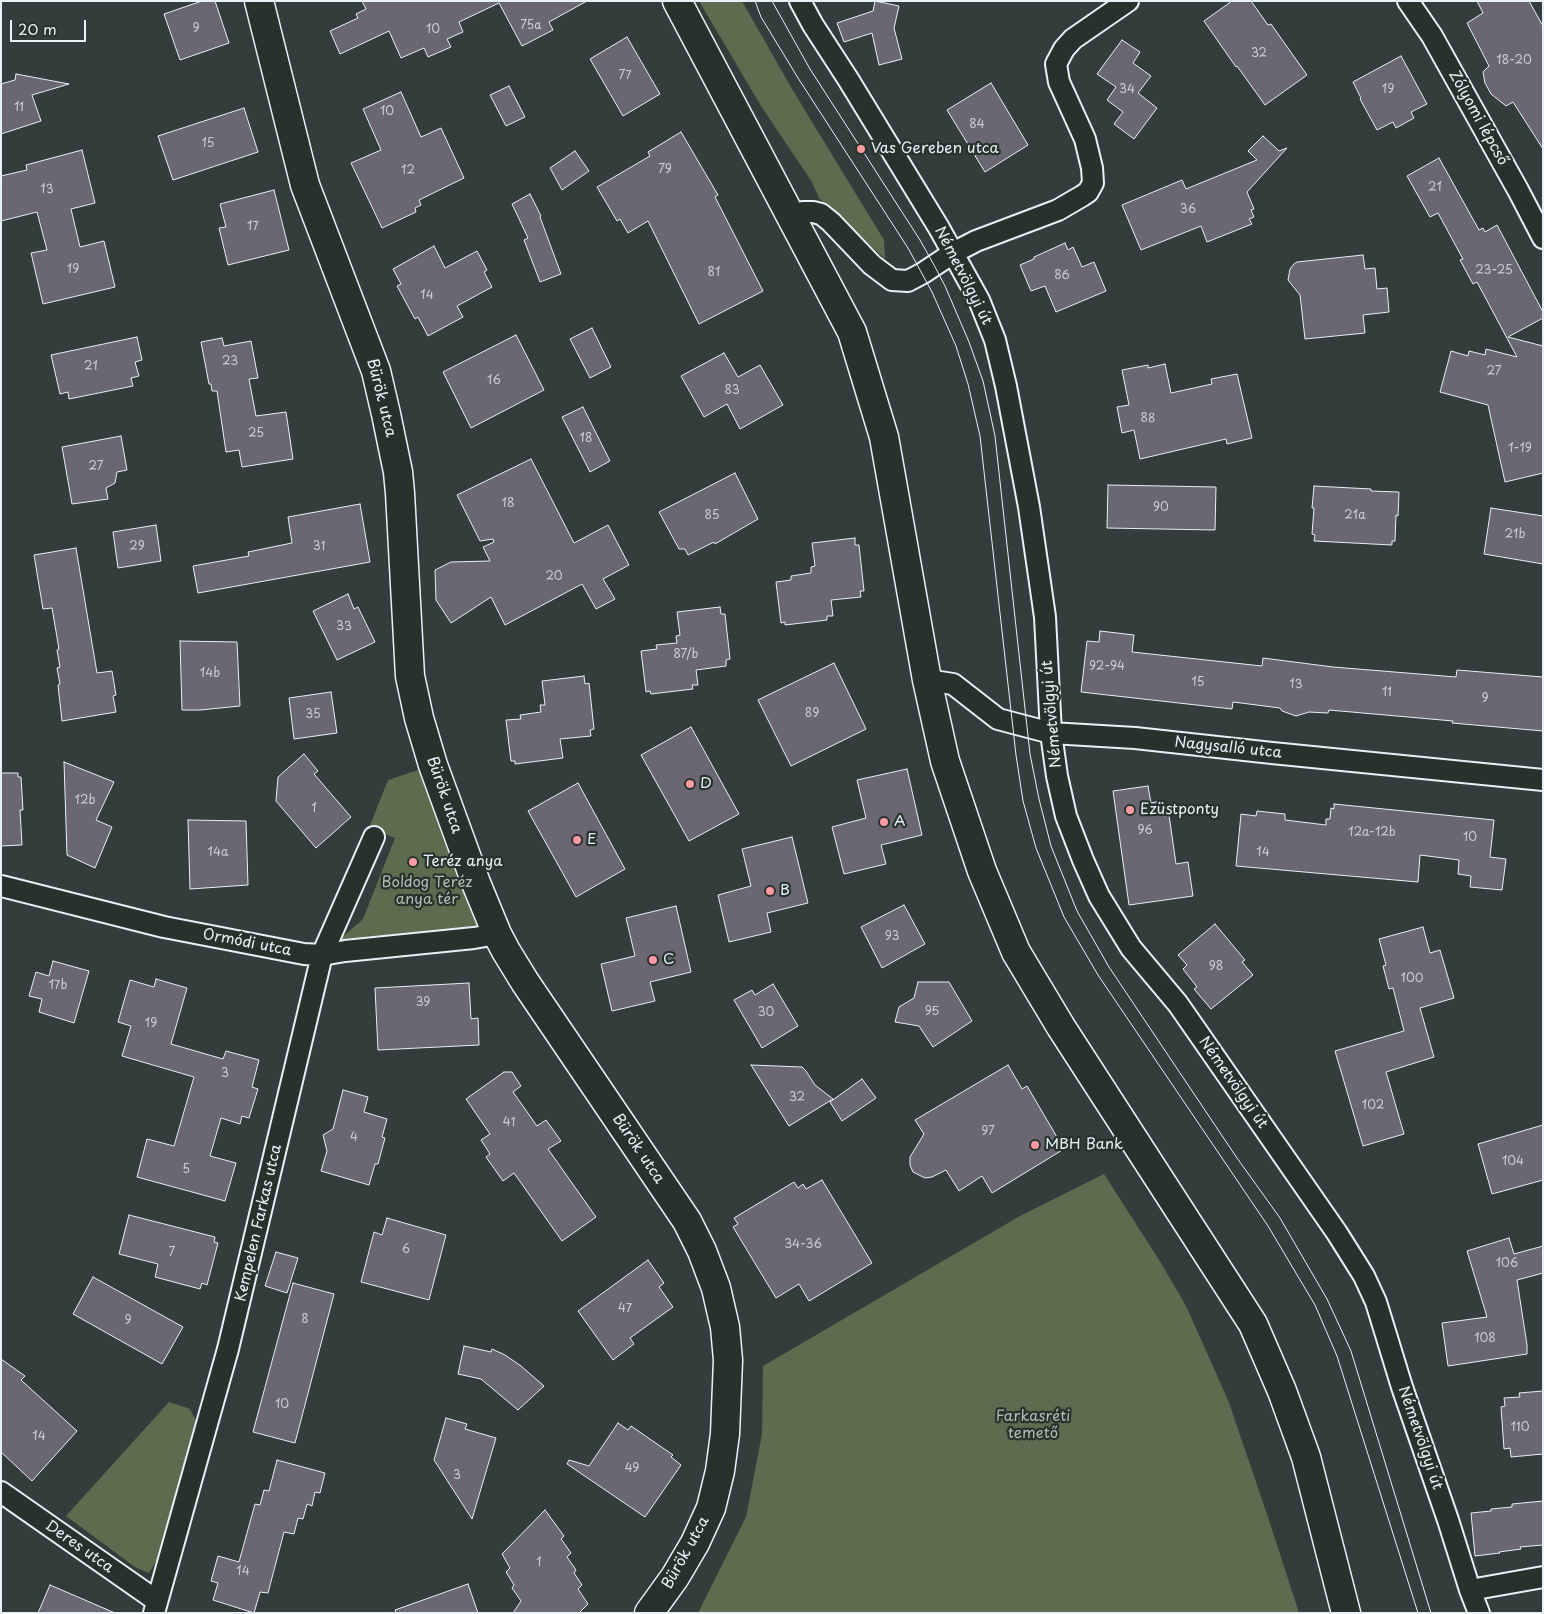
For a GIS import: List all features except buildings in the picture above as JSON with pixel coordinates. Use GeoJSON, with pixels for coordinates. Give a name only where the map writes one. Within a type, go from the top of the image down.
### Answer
{"type":"FeatureCollection","features":[{"type":"Feature","properties":{"kind":"street","name":"Bürök utca"},"geometry":{"type":"LineString","coordinates":[[259,1],[305,185],[376,371],[398,472],[410,676],[433,765],[497,934],[525,982],[687,1221],[702,1251],[716,1288],[725,1328],[728,1360],[725,1434],[720,1470],[711,1508],[695,1543],[675,1577],[649,1613]]}},
{"type":"Feature","properties":{"kind":"street"},"geometry":{"type":"LineString","coordinates":[[677,1],[852,332],[884,438],[927,680],[945,761],[982,871],[1016,952],[1061,1027],[1253,1324],[1282,1391],[1306,1457],[1346,1613]]}},
{"type":"Feature","properties":{"kind":"street","name":"Németvölgyi út"},"geometry":{"type":"LineString","coordinates":[[800,1],[813,25],[866,106],[953,253],[979,300],[995,340],[1006,386],[1029,507],[1045,617],[1051,733],[1057,776],[1066,816],[1083,860],[1099,896],[1131,948],[1178,1004],[1337,1233],[1368,1285],[1379,1310],[1402,1387],[1479,1613]]}},
{"type":"Feature","properties":{"kind":"street"},"geometry":{"type":"LineString","coordinates":[[792,218],[803,212],[821,214],[872,265],[892,280],[908,281],[976,241],[1058,210],[1082,196],[1088,192],[1092,183],[1092,168],[1085,139],[1059,82],[1056,64],[1064,49],[1073,39],[1128,1]]}},
{"type":"Feature","properties":{"kind":"street","name":"Zólyomi lépcső"},"geometry":{"type":"LineString","coordinates":[[1408,1],[1432,36],[1543,238]]}},
{"type":"Feature","properties":{"kind":"street","name":"Nagysalló utca"},"geometry":{"type":"LineString","coordinates":[[927,680],[953,684],[998,719],[1051,733],[1135,738],[1543,780]]}},
{"type":"Feature","properties":{"kind":"street","name":"Kempelen Farkas utca"},"geometry":{"type":"LineString","coordinates":[[156,1607],[228,1350],[322,955],[374,837]]}},
{"type":"Feature","properties":{"kind":"street","name":"Ormódi utca"},"geometry":{"type":"LineString","coordinates":[[1,886],[164,927],[304,954],[322,955],[497,934]]}},
{"type":"Feature","properties":{"kind":"street","name":"Deres utca"},"geometry":{"type":"LineString","coordinates":[[1,1492],[156,1607]]}},
{"type":"Feature","properties":{"kind":"street"},"geometry":{"type":"LineString","coordinates":[[1470,1590],[1543,1577]]}},
{"type":"Feature","properties":{"kind":"green space"},"geometry":{"type":"Polygon","coordinates":[[[699,1],[742,1],[792,89],[884,240],[885,259],[819,198],[812,182],[761,106],[699,1]]]}},
{"type":"Feature","properties":{"kind":"green space","name":"Boldog Teréz anya tér"},"geometry":{"type":"Polygon","coordinates":[[[433,765],[497,934],[322,955],[363,919],[395,838],[369,828],[388,780],[433,765]]]}},
{"type":"Feature","properties":{"kind":"green space","name":"Farkasréti temető"},"geometry":{"type":"Polygon","coordinates":[[[1104,1174],[1186,1306],[1228,1400],[1299,1613],[698,1613],[746,1517],[762,1434],[763,1366],[1020,1216],[1104,1174]]]}},
{"type":"Feature","properties":{"kind":"green space"},"geometry":{"type":"Polygon","coordinates":[[[169,1402],[190,1409],[196,1421],[163,1550],[149,1573],[135,1567],[66,1516],[169,1402]]]}},
{"type":"Feature","properties":{"kind":"tram line"},"geometry":{"type":"LineString","coordinates":[[755,1],[761,17],[798,78],[908,248],[932,292],[956,346],[968,384],[980,436],[1016,755],[1023,801],[1036,848],[1064,917],[1098,975],[1268,1226],[1315,1305],[1337,1356],[1418,1613]]}},
{"type":"Feature","properties":{"kind":"tram line"},"geometry":{"type":"LineString","coordinates":[[772,1],[810,69],[920,240],[934,265],[969,342],[983,381],[995,436],[1030,754],[1051,846],[1077,911],[1109,967],[1237,1158],[1280,1218],[1327,1299],[1351,1351],[1431,1613]]}},
{"type":"Feature","properties":{"kind":"place","name":"Vas Gereben utca"},"geometry":{"type":"Point","coordinates":[861,149]}},
{"type":"Feature","properties":{"kind":"place","name":"D"},"geometry":{"type":"Point","coordinates":[690,784]}},
{"type":"Feature","properties":{"kind":"place","name":"Ezüstponty"},"geometry":{"type":"Point","coordinates":[1130,810]}},
{"type":"Feature","properties":{"kind":"place","name":"A"},"geometry":{"type":"Point","coordinates":[884,822]}},
{"type":"Feature","properties":{"kind":"place","name":"E"},"geometry":{"type":"Point","coordinates":[577,840]}},
{"type":"Feature","properties":{"kind":"place","name":"Teréz anya"},"geometry":{"type":"Point","coordinates":[413,862]}},
{"type":"Feature","properties":{"kind":"place","name":"B"},"geometry":{"type":"Point","coordinates":[770,891]}},
{"type":"Feature","properties":{"kind":"place","name":"C"},"geometry":{"type":"Point","coordinates":[653,960]}},
{"type":"Feature","properties":{"kind":"place","name":"MBH Bank"},"geometry":{"type":"Point","coordinates":[1035,1145]}}]}
